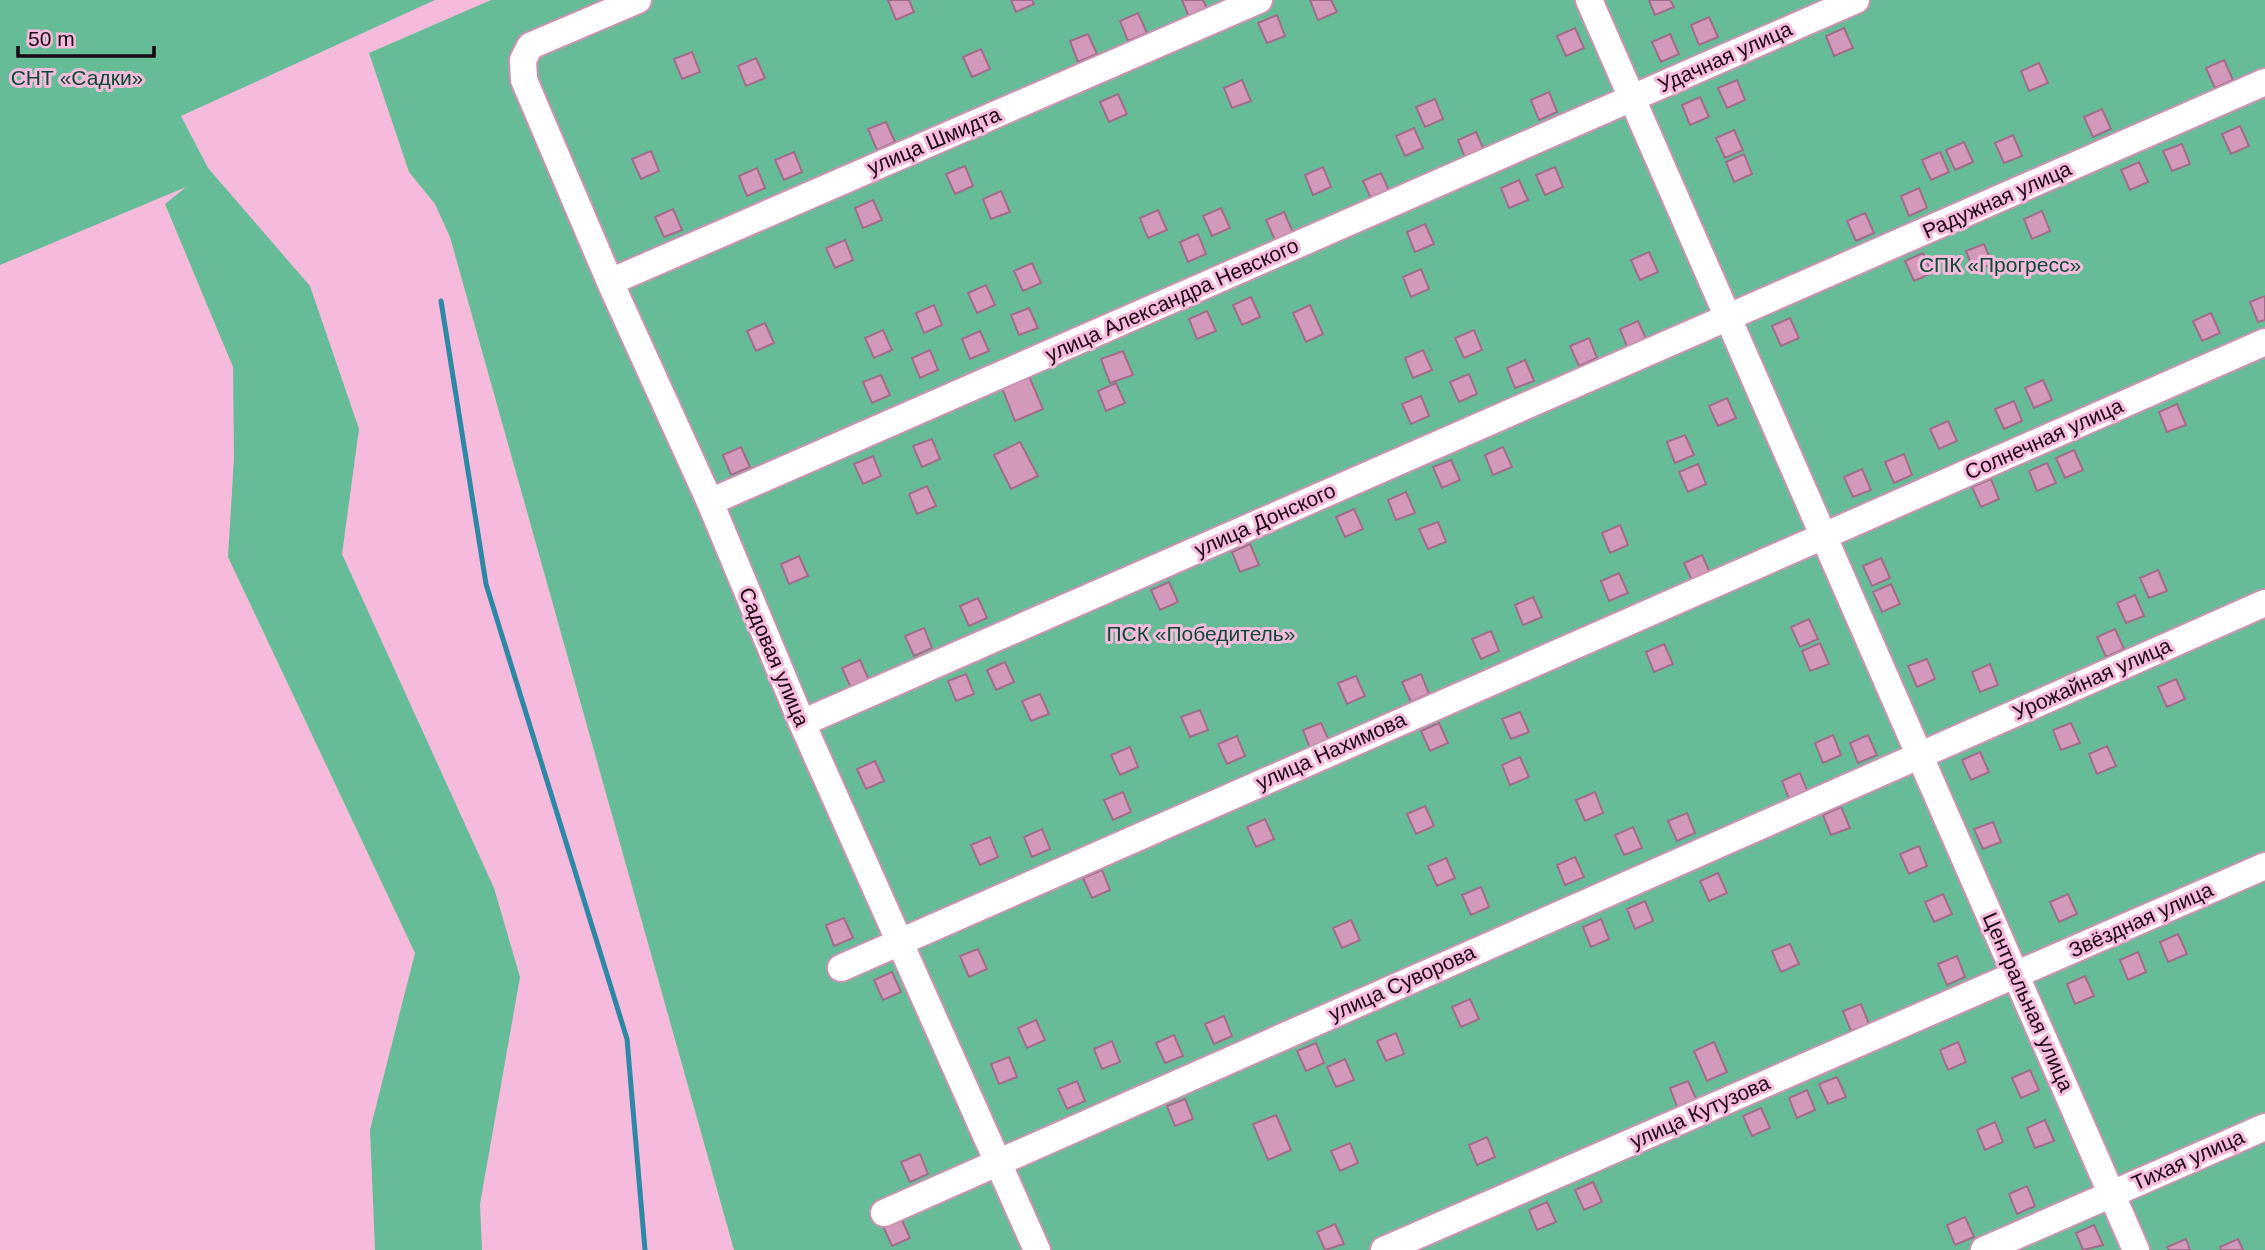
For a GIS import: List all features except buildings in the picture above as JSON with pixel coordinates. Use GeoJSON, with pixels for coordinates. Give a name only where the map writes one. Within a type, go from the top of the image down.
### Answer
{"type":"FeatureCollection","features":[{"type":"Feature","properties":{"kind":"street","name":"Садовая улица"},"geometry":{"type":"LineString","coordinates":[[638,0],[530,46],[523,60],[524,80],[610,282],[710,502],[802,723],[1037,1250]]}},
{"type":"Feature","properties":{"kind":"street","name":"улица Шмидта"},"geometry":{"type":"LineString","coordinates":[[610,282],[1259,0]]}},
{"type":"Feature","properties":{"kind":"street","name":"Центральная улица"},"geometry":{"type":"LineString","coordinates":[[1589,0],[1634,97],[2136,1250]]}},
{"type":"Feature","properties":{"kind":"street","name":"Удачная улица"},"geometry":{"type":"LineString","coordinates":[[1634,97],[1856,0]]}},
{"type":"Feature","properties":{"kind":"street","name":"Радужная улица"},"geometry":{"type":"LineString","coordinates":[[1728,318],[2265,82]]}},
{"type":"Feature","properties":{"kind":"street","name":"улица Александра Невского"},"geometry":{"type":"LineString","coordinates":[[710,502],[1634,97]]}},
{"type":"Feature","properties":{"kind":"street","name":"улица Донского"},"geometry":{"type":"LineString","coordinates":[[802,723],[1728,318]]}},
{"type":"Feature","properties":{"kind":"street","name":"Солнечная улица"},"geometry":{"type":"LineString","coordinates":[[1823,536],[2265,342]]}},
{"type":"Feature","properties":{"kind":"street","name":"улица Нахимова"},"geometry":{"type":"LineString","coordinates":[[841,968],[1823,536]]}},
{"type":"Feature","properties":{"kind":"street","name":"Урожайная улица"},"geometry":{"type":"LineString","coordinates":[[1919,755],[2265,603]]}},
{"type":"Feature","properties":{"kind":"street","name":"улица Суворова"},"geometry":{"type":"LineString","coordinates":[[884,1213],[1919,755]]}},
{"type":"Feature","properties":{"kind":"street","name":"Звёздная улица"},"geometry":{"type":"LineString","coordinates":[[2017,974],[2265,866]]}},
{"type":"Feature","properties":{"kind":"street","name":"улица Кутузова"},"geometry":{"type":"LineString","coordinates":[[1384,1250],[2017,974]]}},
{"type":"Feature","properties":{"kind":"street","name":"Тихая улица"},"geometry":{"type":"LineString","coordinates":[[1983,1250],[2265,1126]]}},
{"type":"Feature","properties":{"kind":"green space","name":"СНТ «Садки»"},"geometry":{"type":"Polygon","coordinates":[[[0,0],[435,0],[181,116],[208,168],[310,286],[359,429],[342,554],[494,888],[520,977],[480,1204],[482,1250],[375,1250],[370,1130],[415,953],[228,557],[234,458],[233,367],[165,204],[186,187],[0,265],[0,0]]]}},
{"type":"Feature","properties":{"kind":"green space","name":"ПСК «Победитель»"},"geometry":{"type":"Polygon","coordinates":[[[491,0],[2265,0],[2265,1250],[734,1250],[450,237],[435,204],[409,172],[369,53],[491,0]]]}},
{"type":"Feature","properties":{"kind":"waterway"},"geometry":{"type":"LineString","coordinates":[[441,301],[486,584],[627,1039],[645,1250]]}},
{"type":"Feature","properties":{"kind":"park label","name":"СПК «Прогресс»"},"geometry":{"type":"Point","coordinates":[2000,265]}}]}
